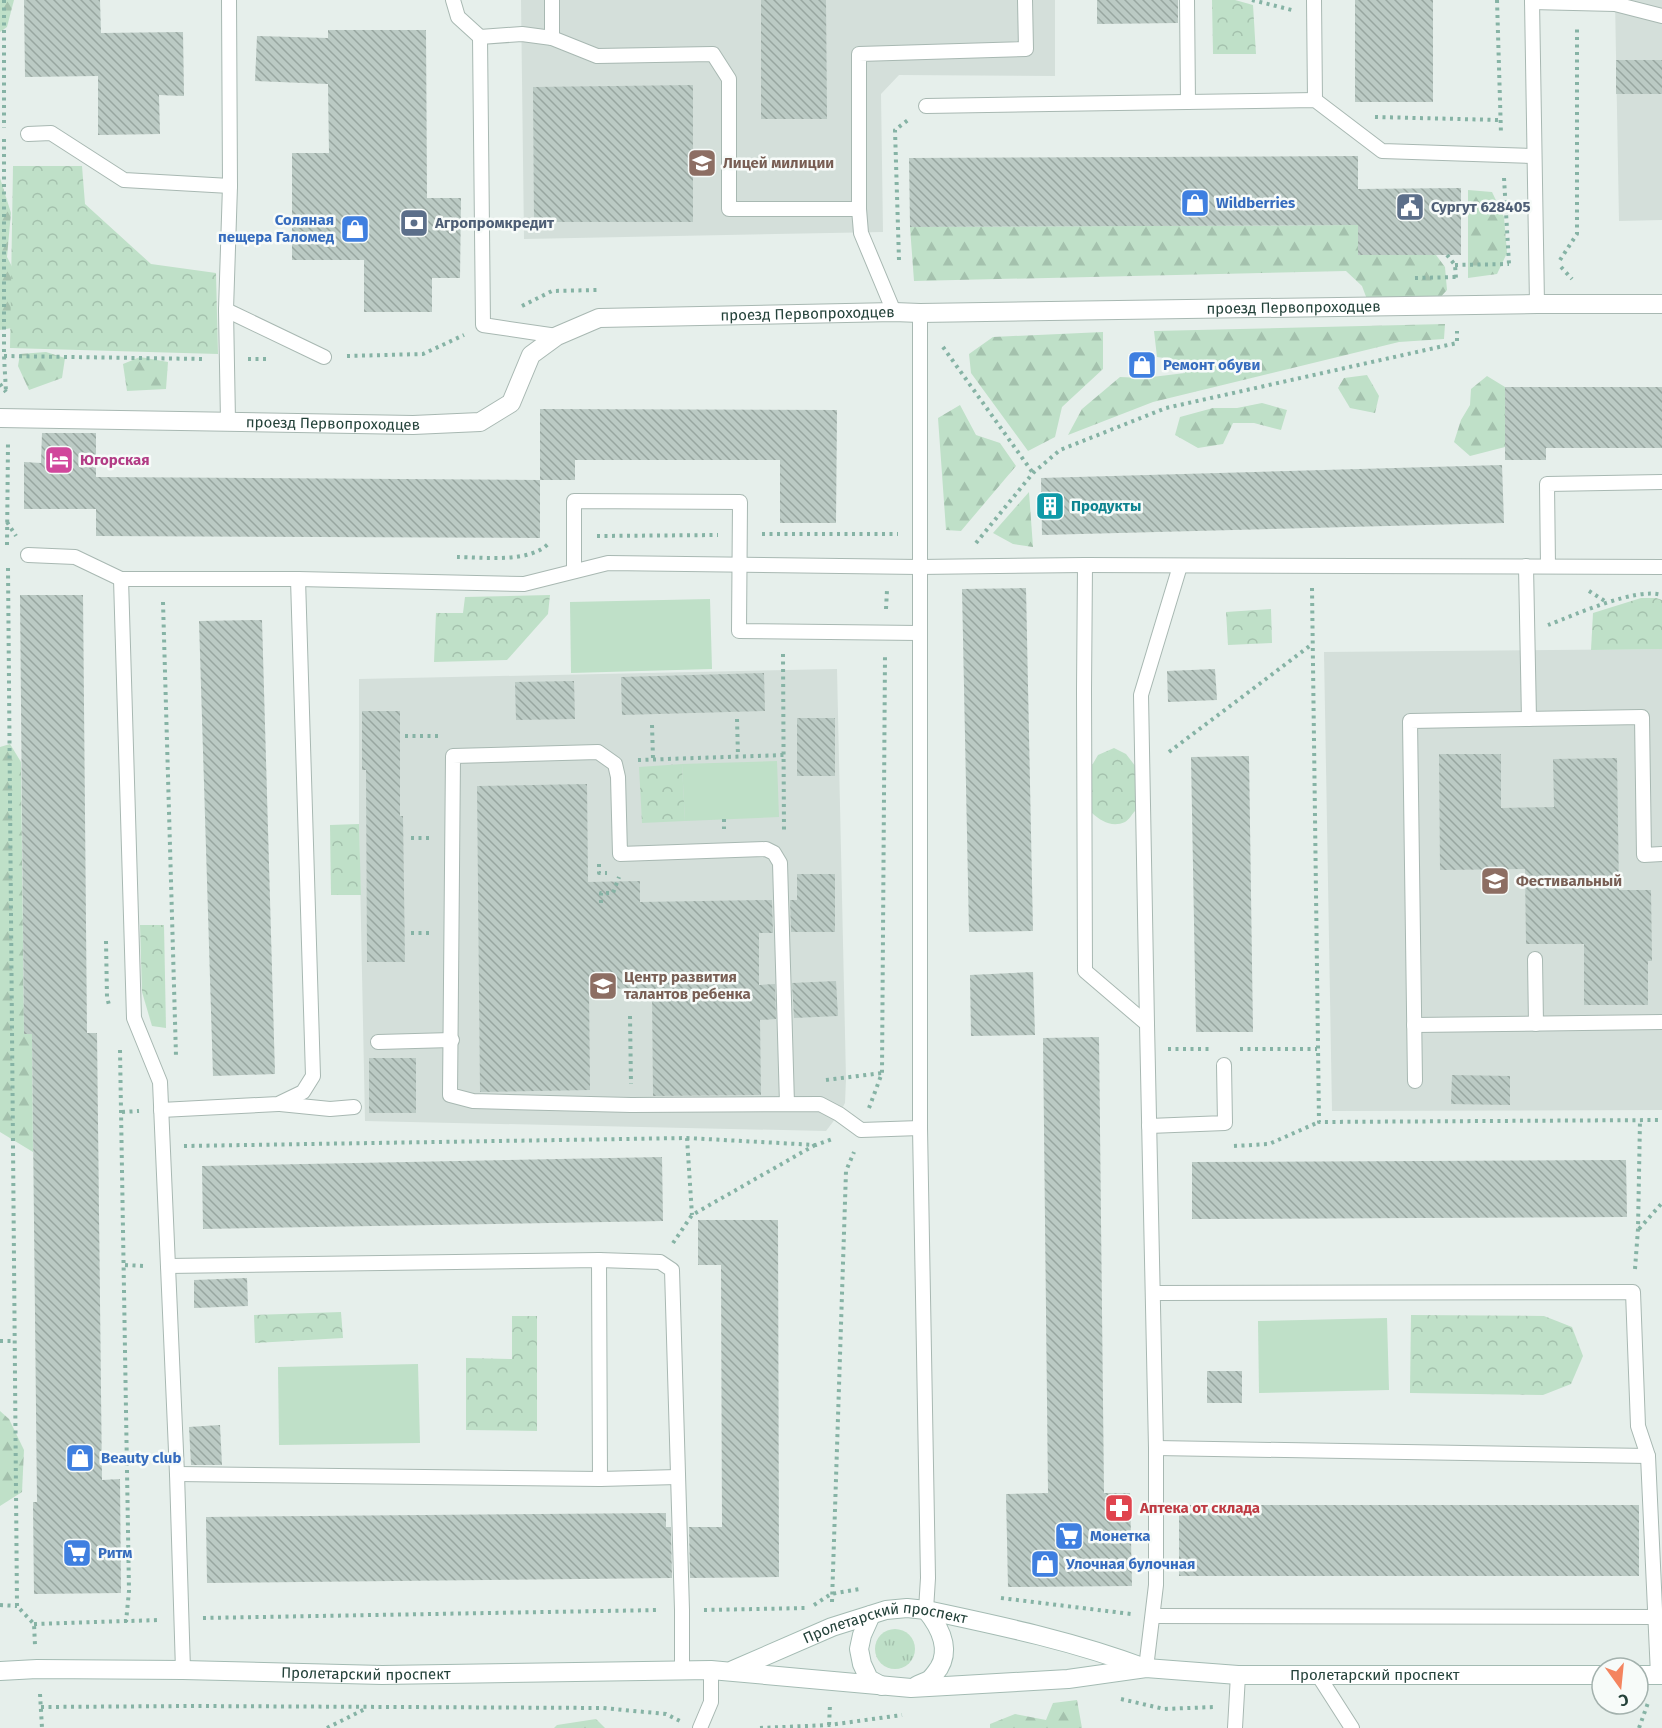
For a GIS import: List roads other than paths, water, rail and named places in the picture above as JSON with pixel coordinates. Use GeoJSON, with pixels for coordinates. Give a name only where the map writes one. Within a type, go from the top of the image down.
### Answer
{"type":"FeatureCollection","features":[{"type":"Feature","properties":{"kind":"main road","name":"проезд Первопроходцев"},"geometry":{"type":"LineString","coordinates":[[4,418],[413,425],[480,422],[511,403],[531,355],[557,336],[599,318],[894,312],[920,314],[1662,304]]}},
{"type":"Feature","properties":{"kind":"main road","name":"Пролетарский проспект"},"geometry":{"type":"LineString","coordinates":[[731,1671],[832,1627],[886,1611],[907,1608],[926,1610],[1061,1640],[1146,1668]]}},
{"type":"Feature","properties":{"kind":"main road"},"geometry":{"type":"LineString","coordinates":[[911,1688],[931,1679],[940,1666],[944,1648],[936,1623],[926,1610]]}},
{"type":"Feature","properties":{"kind":"main road"},"geometry":{"type":"LineString","coordinates":[[871,1615],[862,1635],[859,1649],[862,1664],[869,1679],[882,1686]]}},
{"type":"Feature","properties":{"kind":"main road","name":"Пролетарский проспект"},"geometry":{"type":"LineString","coordinates":[[0,1671],[183,1670],[382,1675],[711,1670],[911,1688],[1068,1678],[1146,1668],[1238,1675],[1590,1675]]}},
{"type":"Feature","properties":{"kind":"lane"},"geometry":{"type":"LineString","coordinates":[[228,422],[226,310],[230,186],[229,0]]}},
{"type":"Feature","properties":{"kind":"lane"},"geometry":{"type":"LineString","coordinates":[[453,0],[458,17],[480,37],[522,34],[552,38],[597,56],[713,54],[729,79],[729,209],[858,209]]}},
{"type":"Feature","properties":{"kind":"lane"},"geometry":{"type":"LineString","coordinates":[[552,0],[552,38]]}},
{"type":"Feature","properties":{"kind":"lane"},"geometry":{"type":"LineString","coordinates":[[894,312],[861,234],[858,209],[859,54],[1026,49],[1025,0]]}},
{"type":"Feature","properties":{"kind":"lane"},"geometry":{"type":"LineString","coordinates":[[1187,0],[1188,102]]}},
{"type":"Feature","properties":{"kind":"lane"},"geometry":{"type":"LineString","coordinates":[[1314,0],[1315,100]]}},
{"type":"Feature","properties":{"kind":"lane"},"geometry":{"type":"LineString","coordinates":[[1538,304],[1532,1],[1616,4],[1662,16]]}},
{"type":"Feature","properties":{"kind":"lane"},"geometry":{"type":"LineString","coordinates":[[480,37],[483,326],[557,336]]}},
{"type":"Feature","properties":{"kind":"lane"},"geometry":{"type":"LineString","coordinates":[[926,106],[1315,100],[1382,152],[1534,156]]}},
{"type":"Feature","properties":{"kind":"lane"},"geometry":{"type":"LineString","coordinates":[[28,135],[51,133],[124,180],[230,186]]}},
{"type":"Feature","properties":{"kind":"lane"},"geometry":{"type":"LineString","coordinates":[[226,310],[324,357]]}},
{"type":"Feature","properties":{"kind":"lane"},"geometry":{"type":"LineString","coordinates":[[920,314],[920,1128],[928,1578],[926,1610]]}},
{"type":"Feature","properties":{"kind":"lane"},"geometry":{"type":"LineString","coordinates":[[1548,566],[1547,484],[1662,482]]}},
{"type":"Feature","properties":{"kind":"lane"},"geometry":{"type":"LineString","coordinates":[[574,571],[574,501],[740,502],[739,632],[919,633]]}},
{"type":"Feature","properties":{"kind":"lane"},"geometry":{"type":"LineString","coordinates":[[28,555],[75,557],[121,579],[298,579],[524,584],[608,563],[888,567],[1085,565],[1662,567]]}},
{"type":"Feature","properties":{"kind":"lane"},"geometry":{"type":"LineString","coordinates":[[1085,565],[1086,971],[1147,1023]]}},
{"type":"Feature","properties":{"kind":"lane"},"geometry":{"type":"LineString","coordinates":[[1146,1668],[1156,1585],[1156,1448],[1141,694],[1180,566]]}},
{"type":"Feature","properties":{"kind":"lane"},"geometry":{"type":"LineString","coordinates":[[1526,567],[1529,719]]}},
{"type":"Feature","properties":{"kind":"lane"},"geometry":{"type":"LineString","coordinates":[[121,579],[134,1018],[160,1082],[183,1670]]}},
{"type":"Feature","properties":{"kind":"lane"},"geometry":{"type":"LineString","coordinates":[[278,1104],[303,1092],[313,1076],[298,579]]}},
{"type":"Feature","properties":{"kind":"lane"},"geometry":{"type":"LineString","coordinates":[[1415,1082],[1410,721],[1642,717],[1644,855],[1662,854]]}},
{"type":"Feature","properties":{"kind":"lane"},"geometry":{"type":"LineString","coordinates":[[788,1104],[780,862],[774,853],[766,849],[620,854],[618,777],[615,764],[597,752],[453,756],[450,1095],[473,1101],[631,1105],[820,1104],[861,1130],[920,1128]]}},
{"type":"Feature","properties":{"kind":"lane"},"geometry":{"type":"LineString","coordinates":[[1535,959],[1536,1024]]}},
{"type":"Feature","properties":{"kind":"lane"},"geometry":{"type":"LineString","coordinates":[[1414,1025],[1662,1022]]}},
{"type":"Feature","properties":{"kind":"lane"},"geometry":{"type":"LineString","coordinates":[[378,1042],[452,1041]]}},
{"type":"Feature","properties":{"kind":"lane"},"geometry":{"type":"LineString","coordinates":[[1149,1126],[1225,1123],[1224,1065]]}},
{"type":"Feature","properties":{"kind":"lane"},"geometry":{"type":"LineString","coordinates":[[161,1110],[278,1104],[330,1109],[354,1107]]}},
{"type":"Feature","properties":{"kind":"lane"},"geometry":{"type":"LineString","coordinates":[[168,1266],[599,1260],[660,1262],[672,1270],[682,1670]]}},
{"type":"Feature","properties":{"kind":"lane"},"geometry":{"type":"LineString","coordinates":[[599,1260],[600,1479]]}},
{"type":"Feature","properties":{"kind":"lane"},"geometry":{"type":"LineString","coordinates":[[1153,1293],[1633,1292],[1638,1426],[1648,1456],[1659,1617],[1660,1675]]}},
{"type":"Feature","properties":{"kind":"lane"},"geometry":{"type":"LineString","coordinates":[[1156,1448],[1648,1456]]}},
{"type":"Feature","properties":{"kind":"lane"},"geometry":{"type":"LineString","coordinates":[[177,1474],[600,1479],[678,1477]]}},
{"type":"Feature","properties":{"kind":"lane"},"geometry":{"type":"LineString","coordinates":[[1153,1616],[1659,1617]]}},
{"type":"Feature","properties":{"kind":"lane"},"geometry":{"type":"LineString","coordinates":[[700,1728],[711,1702],[711,1670]]}},
{"type":"Feature","properties":{"kind":"lane"},"geometry":{"type":"LineString","coordinates":[[1235,1728],[1238,1675]]}},
{"type":"Feature","properties":{"kind":"lane"},"geometry":{"type":"LineString","coordinates":[[1318,1675],[1352,1728]]}},
{"type":"Feature","properties":{"kind":"place","name":"Лицей милиции"},"geometry":{"type":"Point","coordinates":[702,163]}},
{"type":"Feature","properties":{"kind":"place","name":"Wildberries"},"geometry":{"type":"Point","coordinates":[1195,203]}},
{"type":"Feature","properties":{"kind":"place","name":"Сургут 628405"},"geometry":{"type":"Point","coordinates":[1410,207]}},
{"type":"Feature","properties":{"kind":"place","name":"Агропромкредит"},"geometry":{"type":"Point","coordinates":[414,223]}},
{"type":"Feature","properties":{"kind":"place","name":"Соляная пещера Галомед"},"geometry":{"type":"Point","coordinates":[355,229]}},
{"type":"Feature","properties":{"kind":"place","name":"Ремонт обуви"},"geometry":{"type":"Point","coordinates":[1142,365]}},
{"type":"Feature","properties":{"kind":"place","name":"Югорская"},"geometry":{"type":"Point","coordinates":[59,460]}},
{"type":"Feature","properties":{"kind":"place","name":"Продукты"},"geometry":{"type":"Point","coordinates":[1050,506]}},
{"type":"Feature","properties":{"kind":"place","name":"Фестивальный"},"geometry":{"type":"Point","coordinates":[1495,881]}},
{"type":"Feature","properties":{"kind":"place","name":"Центр развития талантов ребенка"},"geometry":{"type":"Point","coordinates":[603,986]}},
{"type":"Feature","properties":{"kind":"place","name":"Beauty club"},"geometry":{"type":"Point","coordinates":[80,1458]}},
{"type":"Feature","properties":{"kind":"place","name":"Аптека от склада"},"geometry":{"type":"Point","coordinates":[1119,1508]}},
{"type":"Feature","properties":{"kind":"place","name":"Монетка"},"geometry":{"type":"Point","coordinates":[1069,1536]}},
{"type":"Feature","properties":{"kind":"place","name":"Ритм"},"geometry":{"type":"Point","coordinates":[77,1553]}},
{"type":"Feature","properties":{"kind":"place","name":"Улочная булочная"},"geometry":{"type":"Point","coordinates":[1045,1564]}}]}
